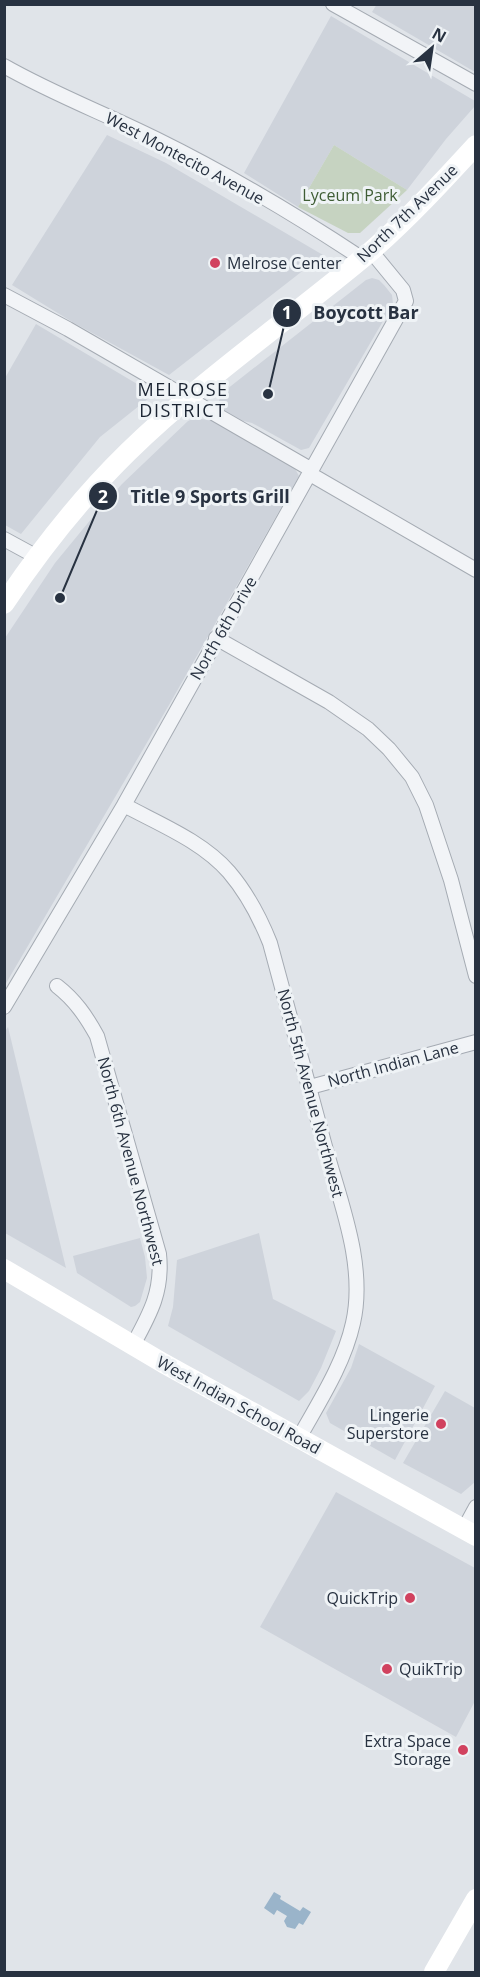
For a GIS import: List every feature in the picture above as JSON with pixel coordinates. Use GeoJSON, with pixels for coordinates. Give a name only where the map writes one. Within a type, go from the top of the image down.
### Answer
{"type":"FeatureCollection","features":[{"type":"Feature","properties":{"kind":"main road","name":"North 7th Avenue"},"geometry":{"type":"LineString","coordinates":[[4,604],[36,557],[128,452],[188,398],[366,254],[428,196],[476,145]]}},
{"type":"Feature","properties":{"kind":"main road","name":"West Indian School Road"},"geometry":{"type":"LineString","coordinates":[[4,1269],[133,1345],[470,1532]]}},
{"type":"Feature","properties":{"kind":"main road"},"geometry":{"type":"LineString","coordinates":[[434,1972],[476,1899]]}},
{"type":"Feature","properties":{"kind":"street"},"geometry":{"type":"LineString","coordinates":[[333,4],[476,84]]}},
{"type":"Feature","properties":{"kind":"street","name":"West Montecito Avenue"},"geometry":{"type":"LineString","coordinates":[[4,66],[33,82],[159,140],[333,239],[366,254]]}},
{"type":"Feature","properties":{"kind":"street","name":"North 6th Drive"},"geometry":{"type":"LineString","coordinates":[[4,1007],[124,805],[406,301],[403,290],[366,254]]}},
{"type":"Feature","properties":{"kind":"street"},"geometry":{"type":"LineString","coordinates":[[4,295],[188,398],[476,570]]}},
{"type":"Feature","properties":{"kind":"street"},"geometry":{"type":"LineString","coordinates":[[4,539],[36,557]]}},
{"type":"Feature","properties":{"kind":"street"},"geometry":{"type":"LineString","coordinates":[[216,638],[329,702],[368,729],[389,749],[412,777],[426,805],[451,880],[476,976]]}},
{"type":"Feature","properties":{"kind":"street","name":"North 5th Avenue Northwest"},"geometry":{"type":"LineString","coordinates":[[124,805],[205,851],[228,871],[243,892],[262,922],[270,943],[310,1087],[348,1232],[356,1280],[353,1321],[348,1342],[299,1438]]}},
{"type":"Feature","properties":{"kind":"street","name":"North 6th Avenue Northwest"},"geometry":{"type":"LineString","coordinates":[[57,986],[85,1014],[97,1036],[159,1254],[161,1270],[159,1290],[133,1345]]}},
{"type":"Feature","properties":{"kind":"street","name":"North Indian Lane"},"geometry":{"type":"LineString","coordinates":[[310,1087],[476,1042]]}},
{"type":"Feature","properties":{"kind":"street"},"geometry":{"type":"LineString","coordinates":[[470,1532],[476,1507]]}},
{"type":"Feature","properties":{"kind":"shaded area"},"geometry":{"type":"Polygon","coordinates":[[[377,4],[475,5],[475,72],[372,12],[377,4]]]}},
{"type":"Feature","properties":{"kind":"shaded area"},"geometry":{"type":"Polygon","coordinates":[[[331,16],[475,101],[475,106],[407,190],[334,145],[298,207],[244,173],[331,16]]]}},
{"type":"Feature","properties":{"kind":"shaded area"},"geometry":{"type":"Polygon","coordinates":[[[107,135],[166,163],[323,255],[169,375],[74,323],[12,285],[107,135]]]}},
{"type":"Feature","properties":{"kind":"shaded area"},"geometry":{"type":"Polygon","coordinates":[[[372,278],[384,285],[392,295],[393,304],[309,448],[301,450],[252,423],[225,413],[220,408],[219,401],[222,393],[366,280],[372,278]]]}},
{"type":"Feature","properties":{"kind":"shaded area"},"geometry":{"type":"Polygon","coordinates":[[[36,324],[154,394],[100,437],[21,534],[5,525],[5,378],[36,324]]]}},
{"type":"Feature","properties":{"kind":"shaded area"},"geometry":{"type":"Polygon","coordinates":[[[195,418],[213,421],[293,465],[299,476],[169,705],[5,985],[5,638],[55,563],[92,518],[122,484],[188,421],[195,418]]]}},
{"type":"Feature","properties":{"kind":"shaded area"},"geometry":{"type":"Polygon","coordinates":[[[8,1027],[66,1268],[5,1233],[4,1033],[8,1027]]]}},
{"type":"Feature","properties":{"kind":"shaded area"},"geometry":{"type":"Polygon","coordinates":[[[259,1233],[273,1299],[336,1331],[309,1391],[299,1401],[168,1326],[173,1307],[177,1260],[259,1233]]]}},
{"type":"Feature","properties":{"kind":"shaded area"},"geometry":{"type":"Polygon","coordinates":[[[140,1238],[147,1278],[140,1302],[135,1306],[131,1307],[77,1273],[73,1256],[140,1238]]]}},
{"type":"Feature","properties":{"kind":"shaded area"},"geometry":{"type":"Polygon","coordinates":[[[359,1344],[435,1386],[395,1460],[330,1423],[326,1413],[351,1368],[359,1344]]]}},
{"type":"Feature","properties":{"kind":"shaded area"},"geometry":{"type":"Polygon","coordinates":[[[445,1391],[475,1408],[475,1482],[461,1494],[403,1463],[445,1391]]]}},
{"type":"Feature","properties":{"kind":"shaded area"},"geometry":{"type":"Polygon","coordinates":[[[336,1492],[475,1568],[475,1701],[456,1737],[260,1627],[336,1492]]]}},
{"type":"Feature","properties":{"kind":"green space","name":"Lyceum Park"},"geometry":{"type":"Polygon","coordinates":[[[334,145],[407,190],[360,233],[348,233],[298,207],[334,145]]]}},
{"type":"Feature","properties":{"kind":"water"},"geometry":{"type":"Polygon","coordinates":[[[274,1892],[281,1896],[280,1899],[300,1911],[303,1907],[311,1912],[303,1925],[299,1923],[295,1929],[287,1927],[284,1921],[287,1916],[277,1910],[274,1915],[264,1908],[274,1892]]]}},
{"type":"Feature","properties":{"kind":"place","name":"Melrose Center"},"geometry":{"type":"Point","coordinates":[215,263]}},
{"type":"Feature","properties":{"kind":"place","name":"Boycott Bar"},"geometry":{"type":"Point","coordinates":[268,394]}},
{"type":"Feature","properties":{"kind":"place","name":"Title 9 Sports Grill"},"geometry":{"type":"Point","coordinates":[60,598]}},
{"type":"Feature","properties":{"kind":"place","name":"Lingerie Superstore"},"geometry":{"type":"Point","coordinates":[441,1424]}},
{"type":"Feature","properties":{"kind":"place","name":"QuickTrip"},"geometry":{"type":"Point","coordinates":[410,1598]}},
{"type":"Feature","properties":{"kind":"place","name":"QuikTrip"},"geometry":{"type":"Point","coordinates":[387,1669]}},
{"type":"Feature","properties":{"kind":"place","name":"Extra Space Storage"},"geometry":{"type":"Point","coordinates":[463,1750]}},
{"type":"Feature","properties":{"kind":"district","name":"MELROSE DISTRICT"},"geometry":{"type":"Point","coordinates":[183,399]}}]}
